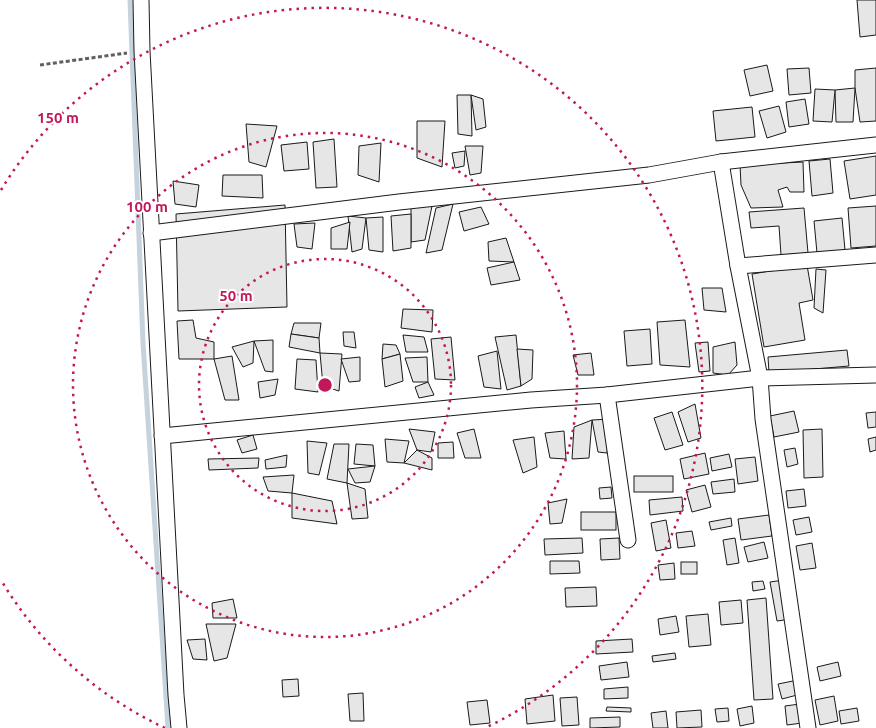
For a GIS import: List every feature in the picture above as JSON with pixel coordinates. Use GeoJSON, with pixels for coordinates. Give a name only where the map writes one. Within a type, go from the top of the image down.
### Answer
{"type":"FeatureCollection","features":[{"type":"Feature","properties":{"kind":"street"},"geometry":{"type":"LineString","coordinates":[[141,0],[151,233],[179,728]]}},
{"type":"Feature","properties":{"kind":"street"},"geometry":{"type":"LineString","coordinates":[[151,233],[409,201],[649,175],[720,162],[876,145]]}},
{"type":"Feature","properties":{"kind":"street"},"geometry":{"type":"LineString","coordinates":[[720,162],[760,378],[763,419],[808,728]]}},
{"type":"Feature","properties":{"kind":"street"},"geometry":{"type":"LineString","coordinates":[[738,266],[876,255]]}},
{"type":"Feature","properties":{"kind":"street"},"geometry":{"type":"LineString","coordinates":[[162,436],[532,400],[607,395],[760,378],[876,375]]}},
{"type":"Feature","properties":{"kind":"street"},"geometry":{"type":"LineString","coordinates":[[607,395],[628,540]]}},
{"type":"Feature","properties":{"kind":"path"},"geometry":{"type":"LineString","coordinates":[[40,65],[127,52]]}},
{"type":"Feature","properties":{"kind":"building"},"geometry":{"type":"Polygon","coordinates":[[[857,0],[876,0],[876,35],[860,37],[857,0]]]}},
{"type":"Feature","properties":{"kind":"building"},"geometry":{"type":"Polygon","coordinates":[[[767,65],[773,91],[750,96],[744,70],[767,65]]]}},
{"type":"Feature","properties":{"kind":"building"},"geometry":{"type":"Polygon","coordinates":[[[809,68],[811,93],[789,95],[787,69],[809,68]]]}},
{"type":"Feature","properties":{"kind":"building"},"geometry":{"type":"Polygon","coordinates":[[[876,68],[876,121],[860,122],[855,88],[855,70],[876,68]]]}},
{"type":"Feature","properties":{"kind":"building"},"geometry":{"type":"Polygon","coordinates":[[[855,88],[853,122],[836,122],[835,90],[855,88]]]}},
{"type":"Feature","properties":{"kind":"building"},"geometry":{"type":"Polygon","coordinates":[[[815,89],[835,90],[832,122],[813,121],[815,89]]]}},
{"type":"Feature","properties":{"kind":"building"},"geometry":{"type":"Polygon","coordinates":[[[457,95],[471,95],[472,136],[458,134],[457,95]]]}},
{"type":"Feature","properties":{"kind":"building"},"geometry":{"type":"Polygon","coordinates":[[[471,95],[483,99],[486,127],[476,130],[471,95]]]}},
{"type":"Feature","properties":{"kind":"building"},"geometry":{"type":"Polygon","coordinates":[[[805,99],[809,124],[789,127],[786,102],[805,99]]]}},
{"type":"Feature","properties":{"kind":"building"},"geometry":{"type":"Polygon","coordinates":[[[779,106],[786,132],[767,138],[759,111],[779,106]]]}},
{"type":"Feature","properties":{"kind":"building"},"geometry":{"type":"Polygon","coordinates":[[[752,107],[755,137],[716,141],[713,111],[752,107]]]}},
{"type":"Feature","properties":{"kind":"building"},"geometry":{"type":"Polygon","coordinates":[[[417,121],[445,121],[442,167],[417,158],[417,121]]]}},
{"type":"Feature","properties":{"kind":"building"},"geometry":{"type":"Polygon","coordinates":[[[246,124],[277,126],[266,167],[249,162],[246,124]]]}},
{"type":"Feature","properties":{"kind":"building"},"geometry":{"type":"Polygon","coordinates":[[[334,139],[337,187],[316,188],[313,142],[334,139]]]}},
{"type":"Feature","properties":{"kind":"building"},"geometry":{"type":"Polygon","coordinates":[[[307,142],[309,169],[284,171],[281,145],[307,142]]]}},
{"type":"Feature","properties":{"kind":"building"},"geometry":{"type":"Polygon","coordinates":[[[381,143],[379,182],[358,175],[359,146],[381,143]]]}},
{"type":"Feature","properties":{"kind":"building"},"geometry":{"type":"Polygon","coordinates":[[[465,146],[483,146],[481,173],[470,175],[465,146]]]}},
{"type":"Feature","properties":{"kind":"building"},"geometry":{"type":"Polygon","coordinates":[[[465,151],[464,166],[455,168],[452,153],[465,151]]]}},
{"type":"Feature","properties":{"kind":"building"},"geometry":{"type":"Polygon","coordinates":[[[876,156],[876,195],[850,199],[844,161],[876,156]]]}},
{"type":"Feature","properties":{"kind":"building"},"geometry":{"type":"Polygon","coordinates":[[[830,159],[833,193],[812,196],[809,161],[830,159]]]}},
{"type":"Feature","properties":{"kind":"building"},"geometry":{"type":"Polygon","coordinates":[[[803,162],[804,192],[790,192],[787,187],[778,190],[783,207],[751,208],[741,185],[740,165],[803,162]]]}},
{"type":"Feature","properties":{"kind":"building"},"geometry":{"type":"Polygon","coordinates":[[[223,175],[262,175],[263,198],[222,196],[223,175]]]}},
{"type":"Feature","properties":{"kind":"building"},"geometry":{"type":"Polygon","coordinates":[[[173,181],[199,185],[196,207],[175,204],[173,181]]]}},
{"type":"Feature","properties":{"kind":"building"},"geometry":{"type":"Polygon","coordinates":[[[453,204],[442,250],[426,253],[436,208],[453,204]]]}},
{"type":"Feature","properties":{"kind":"building"},"geometry":{"type":"Polygon","coordinates":[[[285,205],[287,307],[178,311],[176,214],[285,205]]]}},
{"type":"Feature","properties":{"kind":"building"},"geometry":{"type":"Polygon","coordinates":[[[432,206],[425,240],[411,242],[411,207],[432,206]]]}},
{"type":"Feature","properties":{"kind":"building"},"geometry":{"type":"Polygon","coordinates":[[[876,206],[876,246],[851,248],[848,208],[876,206]]]}},
{"type":"Feature","properties":{"kind":"building"},"geometry":{"type":"Polygon","coordinates":[[[481,207],[489,224],[464,231],[459,212],[481,207]]]}},
{"type":"Feature","properties":{"kind":"building"},"geometry":{"type":"Polygon","coordinates":[[[804,208],[808,253],[781,255],[779,226],[751,228],[749,212],[804,208]]]}},
{"type":"Feature","properties":{"kind":"building"},"geometry":{"type":"Polygon","coordinates":[[[411,214],[411,248],[393,251],[391,216],[411,214]]]}},
{"type":"Feature","properties":{"kind":"building"},"geometry":{"type":"Polygon","coordinates":[[[348,216],[366,218],[362,249],[352,252],[348,216]]]}},
{"type":"Feature","properties":{"kind":"building"},"geometry":{"type":"Polygon","coordinates":[[[383,217],[383,252],[369,250],[366,218],[383,217]]]}},
{"type":"Feature","properties":{"kind":"building"},"geometry":{"type":"Polygon","coordinates":[[[842,218],[845,250],[817,253],[814,221],[842,218]]]}},
{"type":"Feature","properties":{"kind":"building"},"geometry":{"type":"Polygon","coordinates":[[[350,222],[347,249],[331,249],[331,228],[350,222]]]}},
{"type":"Feature","properties":{"kind":"building"},"geometry":{"type":"Polygon","coordinates":[[[315,223],[312,249],[297,247],[294,224],[315,223]]]}},
{"type":"Feature","properties":{"kind":"building"},"geometry":{"type":"Polygon","coordinates":[[[506,238],[514,262],[489,261],[488,242],[506,238]]]}},
{"type":"Feature","properties":{"kind":"building"},"geometry":{"type":"Polygon","coordinates":[[[514,262],[520,280],[491,285],[487,268],[514,262]]]}},
{"type":"Feature","properties":{"kind":"building"},"geometry":{"type":"Polygon","coordinates":[[[807,265],[813,300],[799,303],[805,340],[764,347],[752,274],[807,265]]]}},
{"type":"Feature","properties":{"kind":"building"},"geometry":{"type":"Polygon","coordinates":[[[816,269],[826,270],[823,313],[814,308],[816,269]]]}},
{"type":"Feature","properties":{"kind":"building"},"geometry":{"type":"Polygon","coordinates":[[[702,288],[722,288],[726,312],[704,310],[702,288]]]}},
{"type":"Feature","properties":{"kind":"building"},"geometry":{"type":"Polygon","coordinates":[[[403,309],[433,310],[432,332],[401,328],[403,309]]]}},
{"type":"Feature","properties":{"kind":"building"},"geometry":{"type":"Polygon","coordinates":[[[193,320],[196,338],[214,342],[214,359],[179,359],[177,321],[193,320]]]}},
{"type":"Feature","properties":{"kind":"building"},"geometry":{"type":"Polygon","coordinates":[[[685,320],[690,367],[660,365],[657,322],[685,320]]]}},
{"type":"Feature","properties":{"kind":"building"},"geometry":{"type":"Polygon","coordinates":[[[294,323],[321,323],[319,338],[291,334],[294,323]]]}},
{"type":"Feature","properties":{"kind":"building"},"geometry":{"type":"Polygon","coordinates":[[[650,329],[652,364],[627,366],[624,331],[650,329]]]}},
{"type":"Feature","properties":{"kind":"building"},"geometry":{"type":"Polygon","coordinates":[[[343,332],[354,332],[356,348],[344,346],[343,332]]]}},
{"type":"Feature","properties":{"kind":"building"},"geometry":{"type":"Polygon","coordinates":[[[291,334],[319,338],[320,353],[289,347],[291,334]]]}},
{"type":"Feature","properties":{"kind":"building"},"geometry":{"type":"Polygon","coordinates":[[[403,335],[424,337],[428,352],[406,352],[403,335]]]}},
{"type":"Feature","properties":{"kind":"building"},"geometry":{"type":"Polygon","coordinates":[[[516,335],[521,386],[507,390],[495,337],[516,335]]]}},
{"type":"Feature","properties":{"kind":"building"},"geometry":{"type":"Polygon","coordinates":[[[451,337],[455,380],[435,379],[431,339],[451,337]]]}},
{"type":"Feature","properties":{"kind":"building"},"geometry":{"type":"Polygon","coordinates":[[[273,340],[273,372],[265,371],[254,341],[273,340]]]}},
{"type":"Feature","properties":{"kind":"building"},"geometry":{"type":"Polygon","coordinates":[[[254,341],[253,363],[243,367],[232,347],[254,341]]]}},
{"type":"Feature","properties":{"kind":"building"},"geometry":{"type":"Polygon","coordinates":[[[708,342],[710,371],[699,372],[695,343],[708,342]]]}},
{"type":"Feature","properties":{"kind":"building"},"geometry":{"type":"Polygon","coordinates":[[[735,342],[737,365],[728,375],[713,373],[713,347],[735,342]]]}},
{"type":"Feature","properties":{"kind":"building"},"geometry":{"type":"Polygon","coordinates":[[[383,344],[396,345],[400,354],[382,359],[383,344]]]}},
{"type":"Feature","properties":{"kind":"building"},"geometry":{"type":"Polygon","coordinates":[[[517,349],[533,350],[532,379],[521,386],[517,349]]]}},
{"type":"Feature","properties":{"kind":"building"},"geometry":{"type":"Polygon","coordinates":[[[847,350],[849,366],[769,373],[768,357],[847,350]]]}},
{"type":"Feature","properties":{"kind":"building"},"geometry":{"type":"Polygon","coordinates":[[[497,351],[501,389],[484,387],[478,356],[497,351]]]}},
{"type":"Feature","properties":{"kind":"building"},"geometry":{"type":"Polygon","coordinates":[[[320,353],[342,354],[339,391],[323,386],[320,353]]]}},
{"type":"Feature","properties":{"kind":"building"},"geometry":{"type":"Polygon","coordinates":[[[591,353],[594,375],[578,375],[573,355],[591,353]]]}},
{"type":"Feature","properties":{"kind":"building"},"geometry":{"type":"Polygon","coordinates":[[[400,354],[403,381],[385,387],[382,359],[400,354]]]}},
{"type":"Feature","properties":{"kind":"building"},"geometry":{"type":"Polygon","coordinates":[[[232,356],[239,400],[225,400],[214,359],[232,356]]]}},
{"type":"Feature","properties":{"kind":"building"},"geometry":{"type":"Polygon","coordinates":[[[360,357],[360,381],[349,382],[341,359],[360,357]]]}},
{"type":"Feature","properties":{"kind":"building"},"geometry":{"type":"Polygon","coordinates":[[[427,357],[428,382],[413,382],[405,358],[427,357]]]}},
{"type":"Feature","properties":{"kind":"building"},"geometry":{"type":"Polygon","coordinates":[[[297,359],[316,360],[318,392],[295,389],[297,359]]]}},
{"type":"Feature","properties":{"kind":"building"},"geometry":{"type":"Polygon","coordinates":[[[278,379],[275,395],[260,398],[258,382],[278,379]]]}},
{"type":"Feature","properties":{"kind":"building"},"geometry":{"type":"Polygon","coordinates":[[[428,382],[434,395],[419,398],[415,387],[428,382]]]}},
{"type":"Feature","properties":{"kind":"building"},"geometry":{"type":"Polygon","coordinates":[[[695,404],[701,438],[688,442],[678,412],[695,404]]]}},
{"type":"Feature","properties":{"kind":"building"},"geometry":{"type":"Polygon","coordinates":[[[794,411],[799,432],[774,437],[770,416],[794,411]]]}},
{"type":"Feature","properties":{"kind":"building"},"geometry":{"type":"Polygon","coordinates":[[[672,412],[683,445],[665,450],[654,418],[672,412]]]}},
{"type":"Feature","properties":{"kind":"building"},"geometry":{"type":"Polygon","coordinates":[[[876,412],[876,427],[868,428],[866,413],[876,412]]]}},
{"type":"Feature","properties":{"kind":"building"},"geometry":{"type":"Polygon","coordinates":[[[611,419],[607,453],[598,452],[592,420],[611,419]]]}},
{"type":"Feature","properties":{"kind":"building"},"geometry":{"type":"Polygon","coordinates":[[[592,420],[589,458],[572,459],[574,427],[592,420]]]}},
{"type":"Feature","properties":{"kind":"building"},"geometry":{"type":"Polygon","coordinates":[[[409,429],[435,432],[431,452],[417,450],[409,429]]]}},
{"type":"Feature","properties":{"kind":"building"},"geometry":{"type":"Polygon","coordinates":[[[474,429],[481,458],[465,458],[457,433],[474,429]]]}},
{"type":"Feature","properties":{"kind":"building"},"geometry":{"type":"Polygon","coordinates":[[[822,429],[823,477],[804,478],[803,430],[822,429]]]}},
{"type":"Feature","properties":{"kind":"building"},"geometry":{"type":"Polygon","coordinates":[[[564,431],[566,459],[550,458],[545,433],[564,431]]]}},
{"type":"Feature","properties":{"kind":"building"},"geometry":{"type":"Polygon","coordinates":[[[253,435],[257,449],[242,453],[237,440],[253,435]]]}},
{"type":"Feature","properties":{"kind":"building"},"geometry":{"type":"Polygon","coordinates":[[[534,437],[537,467],[523,473],[513,440],[534,437]]]}},
{"type":"Feature","properties":{"kind":"building"},"geometry":{"type":"Polygon","coordinates":[[[876,437],[876,450],[870,452],[868,439],[876,437]]]}},
{"type":"Feature","properties":{"kind":"building"},"geometry":{"type":"Polygon","coordinates":[[[385,439],[409,441],[404,463],[387,462],[385,439]]]}},
{"type":"Feature","properties":{"kind":"building"},"geometry":{"type":"Polygon","coordinates":[[[307,441],[327,443],[319,475],[308,473],[307,441]]]}},
{"type":"Feature","properties":{"kind":"building"},"geometry":{"type":"Polygon","coordinates":[[[453,442],[454,458],[438,458],[438,443],[453,442]]]}},
{"type":"Feature","properties":{"kind":"building"},"geometry":{"type":"Polygon","coordinates":[[[334,444],[349,444],[347,483],[327,479],[334,444]]]}},
{"type":"Feature","properties":{"kind":"building"},"geometry":{"type":"Polygon","coordinates":[[[356,444],[373,445],[375,466],[354,464],[356,444]]]}},
{"type":"Feature","properties":{"kind":"building"},"geometry":{"type":"Polygon","coordinates":[[[795,448],[798,464],[787,467],[784,450],[795,448]]]}},
{"type":"Feature","properties":{"kind":"building"},"geometry":{"type":"Polygon","coordinates":[[[417,450],[432,458],[432,470],[404,463],[417,450]]]}},
{"type":"Feature","properties":{"kind":"building"},"geometry":{"type":"Polygon","coordinates":[[[705,453],[709,474],[684,479],[680,459],[705,453]]]}},
{"type":"Feature","properties":{"kind":"building"},"geometry":{"type":"Polygon","coordinates":[[[729,454],[732,467],[712,471],[710,458],[729,454]]]}},
{"type":"Feature","properties":{"kind":"building"},"geometry":{"type":"Polygon","coordinates":[[[287,455],[286,467],[266,469],[265,460],[287,455]]]}},
{"type":"Feature","properties":{"kind":"building"},"geometry":{"type":"Polygon","coordinates":[[[755,457],[758,481],[738,484],[735,459],[755,457]]]}},
{"type":"Feature","properties":{"kind":"building"},"geometry":{"type":"Polygon","coordinates":[[[259,458],[258,468],[209,470],[208,459],[259,458]]]}},
{"type":"Feature","properties":{"kind":"building"},"geometry":{"type":"Polygon","coordinates":[[[375,466],[370,482],[355,483],[348,469],[375,466]]]}},
{"type":"Feature","properties":{"kind":"building"},"geometry":{"type":"Polygon","coordinates":[[[294,475],[292,493],[268,491],[263,477],[294,475]]]}},
{"type":"Feature","properties":{"kind":"building"},"geometry":{"type":"Polygon","coordinates":[[[634,476],[673,476],[673,492],[634,492],[634,476]]]}},
{"type":"Feature","properties":{"kind":"building"},"geometry":{"type":"Polygon","coordinates":[[[734,479],[735,492],[713,494],[711,482],[734,479]]]}},
{"type":"Feature","properties":{"kind":"building"},"geometry":{"type":"Polygon","coordinates":[[[347,483],[365,489],[368,518],[352,519],[347,483]]]}},
{"type":"Feature","properties":{"kind":"building"},"geometry":{"type":"Polygon","coordinates":[[[705,485],[711,507],[692,512],[686,490],[705,485]]]}},
{"type":"Feature","properties":{"kind":"building"},"geometry":{"type":"Polygon","coordinates":[[[611,487],[612,498],[600,499],[599,488],[611,487]]]}},
{"type":"Feature","properties":{"kind":"building"},"geometry":{"type":"Polygon","coordinates":[[[804,489],[806,506],[788,508],[786,491],[804,489]]]}},
{"type":"Feature","properties":{"kind":"building"},"geometry":{"type":"Polygon","coordinates":[[[292,493],[332,501],[337,524],[292,518],[292,493]]]}},
{"type":"Feature","properties":{"kind":"building"},"geometry":{"type":"Polygon","coordinates":[[[682,497],[683,511],[650,515],[649,500],[682,497]]]}},
{"type":"Feature","properties":{"kind":"building"},"geometry":{"type":"Polygon","coordinates":[[[567,499],[562,523],[550,524],[548,503],[567,499]]]}},
{"type":"Feature","properties":{"kind":"building"},"geometry":{"type":"Polygon","coordinates":[[[581,512],[616,512],[616,530],[581,530],[581,512]]]}},
{"type":"Feature","properties":{"kind":"building"},"geometry":{"type":"Polygon","coordinates":[[[769,515],[772,536],[741,540],[738,519],[769,515]]]}},
{"type":"Feature","properties":{"kind":"building"},"geometry":{"type":"Polygon","coordinates":[[[809,517],[812,532],[796,535],[793,520],[809,517]]]}},
{"type":"Feature","properties":{"kind":"building"},"geometry":{"type":"Polygon","coordinates":[[[731,518],[732,526],[711,530],[709,522],[731,518]]]}},
{"type":"Feature","properties":{"kind":"building"},"geometry":{"type":"Polygon","coordinates":[[[666,520],[671,548],[656,551],[651,523],[666,520]]]}},
{"type":"Feature","properties":{"kind":"building"},"geometry":{"type":"Polygon","coordinates":[[[692,531],[695,546],[678,548],[676,533],[692,531]]]}},
{"type":"Feature","properties":{"kind":"building"},"geometry":{"type":"Polygon","coordinates":[[[582,538],[583,553],[545,555],[544,539],[582,538]]]}},
{"type":"Feature","properties":{"kind":"building"},"geometry":{"type":"Polygon","coordinates":[[[619,538],[620,559],[601,560],[600,539],[619,538]]]}},
{"type":"Feature","properties":{"kind":"building"},"geometry":{"type":"Polygon","coordinates":[[[735,538],[739,563],[727,565],[723,540],[735,538]]]}},
{"type":"Feature","properties":{"kind":"building"},"geometry":{"type":"Polygon","coordinates":[[[764,542],[768,558],[748,562],[744,547],[764,542]]]}},
{"type":"Feature","properties":{"kind":"building"},"geometry":{"type":"Polygon","coordinates":[[[812,543],[816,568],[800,570],[796,546],[812,543]]]}},
{"type":"Feature","properties":{"kind":"building"},"geometry":{"type":"Polygon","coordinates":[[[550,561],[579,561],[580,573],[550,574],[550,561]]]}},
{"type":"Feature","properties":{"kind":"building"},"geometry":{"type":"Polygon","coordinates":[[[681,562],[697,562],[697,574],[681,574],[681,562]]]}},
{"type":"Feature","properties":{"kind":"building"},"geometry":{"type":"Polygon","coordinates":[[[674,563],[675,579],[660,580],[658,565],[674,563]]]}},
{"type":"Feature","properties":{"kind":"building"},"geometry":{"type":"Polygon","coordinates":[[[784,580],[791,619],[777,621],[770,582],[784,580]]]}},
{"type":"Feature","properties":{"kind":"building"},"geometry":{"type":"Polygon","coordinates":[[[763,581],[765,589],[753,591],[752,582],[763,581]]]}},
{"type":"Feature","properties":{"kind":"building"},"geometry":{"type":"Polygon","coordinates":[[[596,587],[597,606],[566,607],[565,588],[596,587]]]}},
{"type":"Feature","properties":{"kind":"building"},"geometry":{"type":"Polygon","coordinates":[[[766,598],[773,699],[754,700],[747,600],[766,598]]]}},
{"type":"Feature","properties":{"kind":"building"},"geometry":{"type":"Polygon","coordinates":[[[233,599],[237,618],[213,618],[212,603],[233,599]]]}},
{"type":"Feature","properties":{"kind":"building"},"geometry":{"type":"Polygon","coordinates":[[[741,600],[743,623],[721,625],[719,602],[741,600]]]}},
{"type":"Feature","properties":{"kind":"building"},"geometry":{"type":"Polygon","coordinates":[[[708,614],[711,645],[689,647],[686,616],[708,614]]]}},
{"type":"Feature","properties":{"kind":"building"},"geometry":{"type":"Polygon","coordinates":[[[676,616],[679,632],[660,635],[658,619],[676,616]]]}},
{"type":"Feature","properties":{"kind":"building"},"geometry":{"type":"Polygon","coordinates":[[[206,624],[236,624],[227,658],[214,661],[206,624]]]}},
{"type":"Feature","properties":{"kind":"building"},"geometry":{"type":"Polygon","coordinates":[[[205,639],[207,660],[193,659],[187,640],[205,639]]]}},
{"type":"Feature","properties":{"kind":"building"},"geometry":{"type":"Polygon","coordinates":[[[632,639],[633,652],[596,654],[596,641],[632,639]]]}},
{"type":"Feature","properties":{"kind":"building"},"geometry":{"type":"Polygon","coordinates":[[[675,653],[676,659],[653,662],[652,656],[675,653]]]}},
{"type":"Feature","properties":{"kind":"building"},"geometry":{"type":"Polygon","coordinates":[[[627,662],[629,677],[601,680],[599,666],[627,662]]]}},
{"type":"Feature","properties":{"kind":"building"},"geometry":{"type":"Polygon","coordinates":[[[838,662],[841,676],[820,681],[817,667],[838,662]]]}},
{"type":"Feature","properties":{"kind":"building"},"geometry":{"type":"Polygon","coordinates":[[[298,679],[299,696],[283,697],[282,680],[298,679]]]}},
{"type":"Feature","properties":{"kind":"building"},"geometry":{"type":"Polygon","coordinates":[[[798,680],[801,694],[782,699],[778,684],[798,680]]]}},
{"type":"Feature","properties":{"kind":"building"},"geometry":{"type":"Polygon","coordinates":[[[628,687],[628,698],[604,699],[604,689],[628,687]]]}},
{"type":"Feature","properties":{"kind":"building"},"geometry":{"type":"Polygon","coordinates":[[[363,693],[364,721],[350,721],[348,694],[363,693]]]}},
{"type":"Feature","properties":{"kind":"building"},"geometry":{"type":"Polygon","coordinates":[[[553,695],[555,721],[527,724],[525,699],[553,695]]]}},
{"type":"Feature","properties":{"kind":"building"},"geometry":{"type":"Polygon","coordinates":[[[834,696],[838,721],[820,725],[815,700],[834,696]]]}},
{"type":"Feature","properties":{"kind":"building"},"geometry":{"type":"Polygon","coordinates":[[[577,697],[579,725],[562,726],[560,698],[577,697]]]}},
{"type":"Feature","properties":{"kind":"building"},"geometry":{"type":"Polygon","coordinates":[[[487,700],[490,723],[470,725],[467,702],[487,700]]]}},
{"type":"Feature","properties":{"kind":"building"},"geometry":{"type":"Polygon","coordinates":[[[800,704],[802,723],[787,725],[785,706],[800,704]]]}},
{"type":"Feature","properties":{"kind":"building"},"geometry":{"type":"Polygon","coordinates":[[[752,706],[754,723],[740,726],[737,709],[752,706]]]}},
{"type":"Feature","properties":{"kind":"building"},"geometry":{"type":"Polygon","coordinates":[[[607,707],[631,708],[631,712],[606,711],[607,707]]]}},
{"type":"Feature","properties":{"kind":"building"},"geometry":{"type":"Polygon","coordinates":[[[728,708],[729,721],[717,722],[715,709],[728,708]]]}},
{"type":"Feature","properties":{"kind":"building"},"geometry":{"type":"Polygon","coordinates":[[[857,708],[859,721],[841,724],[839,711],[857,708]]]}},
{"type":"Feature","properties":{"kind":"building"},"geometry":{"type":"Polygon","coordinates":[[[701,710],[702,727],[677,728],[676,712],[701,710]]]}},
{"type":"Feature","properties":{"kind":"building"},"geometry":{"type":"Polygon","coordinates":[[[666,711],[668,728],[653,728],[651,713],[666,711]]]}},
{"type":"Feature","properties":{"kind":"building"},"geometry":{"type":"Polygon","coordinates":[[[620,717],[620,727],[590,728],[590,718],[620,717]]]}},
{"type":"Feature","properties":{"kind":"waterway"},"geometry":{"type":"LineString","coordinates":[[130,0],[143,343],[168,728]]}}]}
